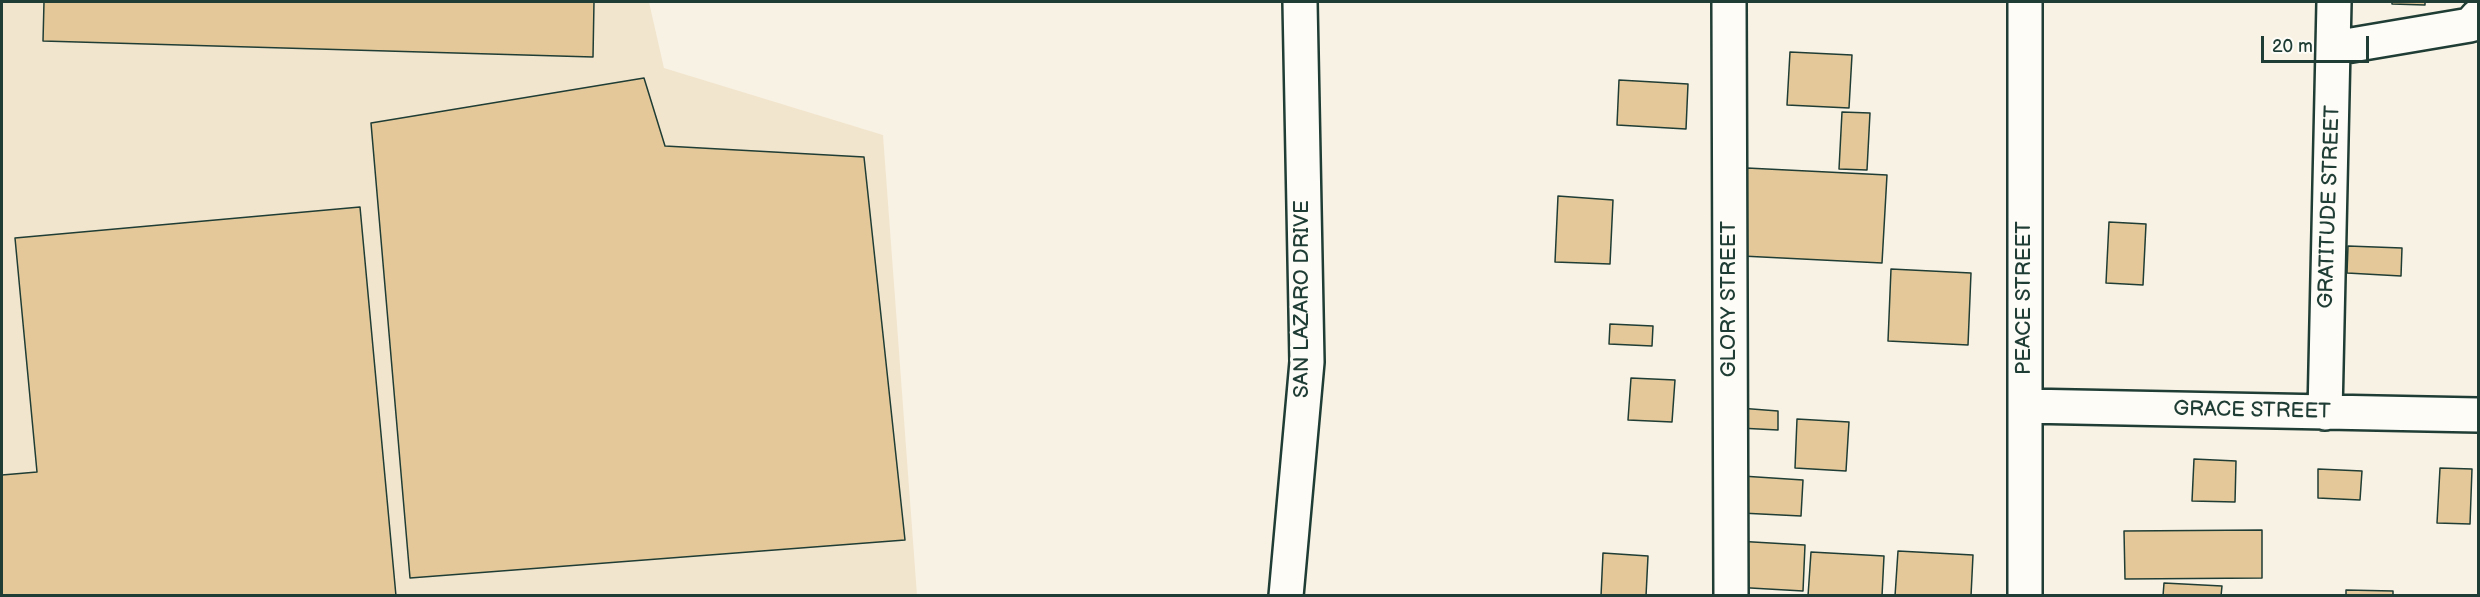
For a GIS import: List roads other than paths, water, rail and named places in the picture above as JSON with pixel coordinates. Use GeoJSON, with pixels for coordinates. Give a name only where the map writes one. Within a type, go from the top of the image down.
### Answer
{"type":"FeatureCollection","features":[{"type":"Feature","properties":{"kind":"street","name":"SAN LAZARO DRIVE"},"geometry":{"type":"LineString","coordinates":[[1286,596],[1307,362],[1300,2]]}},
{"type":"Feature","properties":{"kind":"street","name":"GLORY STREET"},"geometry":{"type":"LineString","coordinates":[[1729,2],[1731,596]]}},
{"type":"Feature","properties":{"kind":"street","name":"PEACE STREET"},"geometry":{"type":"LineString","coordinates":[[2025,2],[2025,596]]}},
{"type":"Feature","properties":{"kind":"street","name":"GRATITUDE STREET"},"geometry":{"type":"LineString","coordinates":[[2325,413],[2334,2]]}},
{"type":"Feature","properties":{"kind":"street"},"geometry":{"type":"LineString","coordinates":[[2334,48],[2470,25],[2478,16]]}},
{"type":"Feature","properties":{"kind":"street","name":"GRACE STREET"},"geometry":{"type":"LineString","coordinates":[[2025,406],[2478,415]]}}]}
